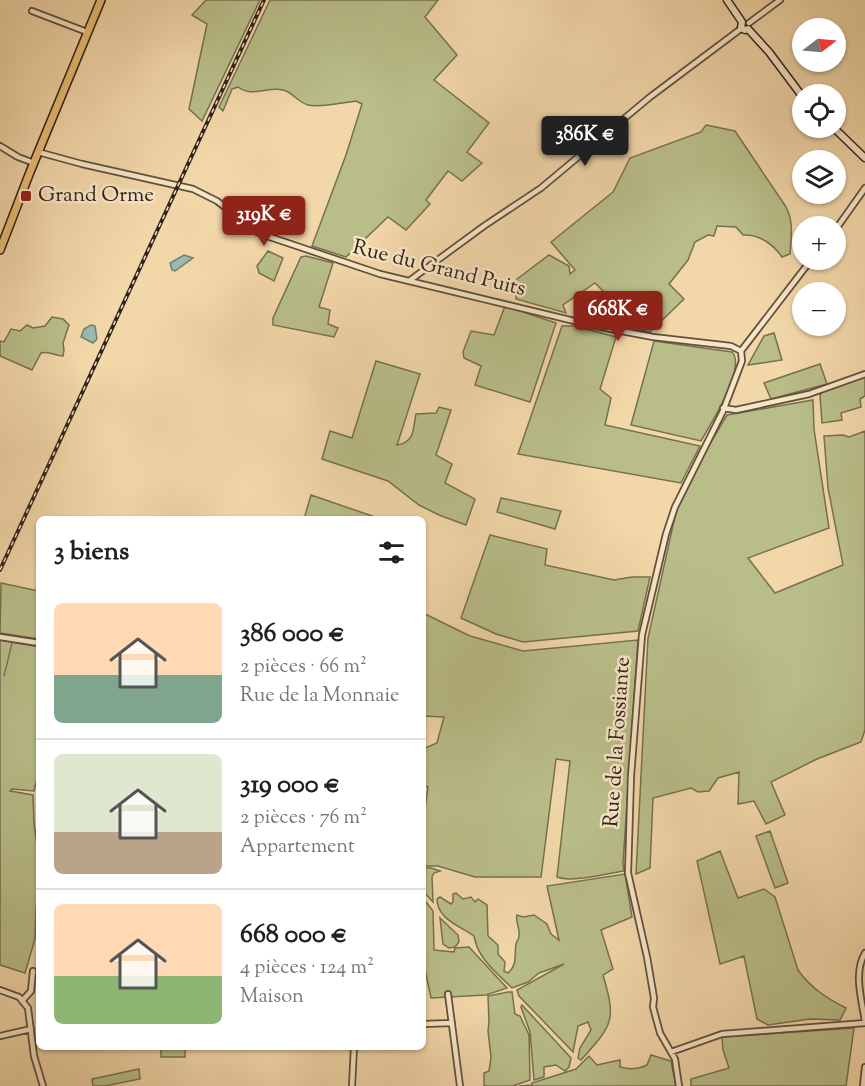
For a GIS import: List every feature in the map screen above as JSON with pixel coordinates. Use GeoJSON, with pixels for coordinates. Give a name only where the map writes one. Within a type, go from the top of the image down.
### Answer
{"type":"FeatureCollection","features":[{"type":"Feature","properties":{"kind":"main road"},"geometry":{"type":"LineString","coordinates":[[0,250],[101,0]]}},
{"type":"Feature","properties":{"kind":"main road"},"geometry":{"type":"LineString","coordinates":[[727,0],[745,26],[769,52],[793,84]]}},
{"type":"Feature","properties":{"kind":"main road"},"geometry":{"type":"LineString","coordinates":[[846,138],[864,154]]}},
{"type":"Feature","properties":{"kind":"street"},"geometry":{"type":"LineString","coordinates":[[409,280],[542,188],[650,97],[780,0]]}},
{"type":"Feature","properties":{"kind":"street"},"geometry":{"type":"LineString","coordinates":[[32,11],[87,32]]}},
{"type":"Feature","properties":{"kind":"street"},"geometry":{"type":"LineString","coordinates":[[0,146],[34,163]]}},
{"type":"Feature","properties":{"kind":"street","name":"Rue du Grand Puits"},"geometry":{"type":"LineString","coordinates":[[39,152],[193,189],[217,201],[257,232],[380,274],[595,326],[653,337],[731,346],[741,351]]}},
{"type":"Feature","properties":{"kind":"street"},"geometry":{"type":"LineString","coordinates":[[845,216],[865,188]]}},
{"type":"Feature","properties":{"kind":"street"},"geometry":{"type":"LineString","coordinates":[[803,270],[741,351],[742,361],[723,408],[736,410],[809,394],[865,374]]}},
{"type":"Feature","properties":{"kind":"street","name":"Rue de la Fossiante"},"geometry":{"type":"LineString","coordinates":[[679,1086],[678,1071],[671,1052],[660,1033],[653,1008],[654,998],[647,957],[628,873],[631,776],[642,635],[666,534],[675,507],[714,432],[723,408]]}},
{"type":"Feature","properties":{"kind":"street"},"geometry":{"type":"LineString","coordinates":[[0,637],[36,643]]}},
{"type":"Feature","properties":{"kind":"street"},"geometry":{"type":"LineString","coordinates":[[671,1052],[722,1034],[865,1023],[859,979],[861,960],[865,953]]}},
{"type":"Feature","properties":{"kind":"street"},"geometry":{"type":"LineString","coordinates":[[23,1000],[32,991],[33,971]]}},
{"type":"Feature","properties":{"kind":"street"},"geometry":{"type":"LineString","coordinates":[[0,990],[23,1000],[29,1012],[34,1056],[43,1086]]}},
{"type":"Feature","properties":{"kind":"street"},"geometry":{"type":"LineString","coordinates":[[448,994],[460,1086]]}},
{"type":"Feature","properties":{"kind":"street"},"geometry":{"type":"LineString","coordinates":[[426,1024],[452,1023]]}},
{"type":"Feature","properties":{"kind":"street"},"geometry":{"type":"LineString","coordinates":[[0,1036],[31,1029]]}},
{"type":"Feature","properties":{"kind":"street"},"geometry":{"type":"LineString","coordinates":[[352,1086],[354,1050]]}},
{"type":"Feature","properties":{"kind":"street"},"geometry":{"type":"LineString","coordinates":[[863,1086],[865,1067]]}},
{"type":"Feature","properties":{"kind":"green space"},"geometry":{"type":"Polygon","coordinates":[[[206,0],[260,0],[202,121],[189,109],[207,24],[192,15],[206,0]]]}},
{"type":"Feature","properties":{"kind":"green space"},"geometry":{"type":"Polygon","coordinates":[[[270,0],[438,0],[425,17],[457,55],[434,80],[489,123],[467,152],[482,163],[462,181],[448,171],[426,200],[430,204],[406,230],[388,217],[346,257],[312,246],[346,155],[362,104],[356,101],[312,106],[304,104],[283,90],[249,92],[238,87],[232,89],[223,111],[219,107],[270,0]]]}},
{"type":"Feature","properties":{"kind":"green space"},"geometry":{"type":"Polygon","coordinates":[[[706,125],[735,131],[786,207],[791,224],[790,254],[782,257],[765,241],[755,236],[743,235],[736,227],[717,226],[714,236],[708,235],[695,242],[688,260],[669,284],[684,299],[650,332],[586,318],[611,299],[595,283],[563,305],[566,313],[516,299],[519,289],[513,282],[549,255],[569,266],[570,274],[575,270],[551,242],[613,192],[630,158],[701,132],[706,125]]]}},
{"type":"Feature","properties":{"kind":"green space"},"geometry":{"type":"Polygon","coordinates":[[[268,251],[283,258],[274,281],[259,273],[257,266],[268,251]]]}},
{"type":"Feature","properties":{"kind":"green space"},"geometry":{"type":"Polygon","coordinates":[[[306,256],[333,263],[319,307],[330,310],[328,324],[338,328],[334,337],[273,325],[273,318],[301,257],[306,256]]]}},
{"type":"Feature","properties":{"kind":"green space"},"geometry":{"type":"Polygon","coordinates":[[[505,306],[556,323],[530,402],[475,385],[481,366],[464,358],[463,352],[471,331],[494,335],[505,306]]]}},
{"type":"Feature","properties":{"kind":"green space"},"geometry":{"type":"Polygon","coordinates":[[[52,317],[63,319],[69,325],[63,343],[63,356],[41,353],[32,370],[0,356],[0,341],[4,342],[11,329],[20,331],[27,325],[33,328],[45,326],[52,317]]]}},
{"type":"Feature","properties":{"kind":"green space"},"geometry":{"type":"Polygon","coordinates":[[[562,326],[575,326],[616,337],[600,389],[611,398],[605,425],[700,446],[681,483],[518,454],[562,326]]]}},
{"type":"Feature","properties":{"kind":"green space"},"geometry":{"type":"Polygon","coordinates":[[[774,333],[782,360],[748,365],[764,336],[774,333]]]}},
{"type":"Feature","properties":{"kind":"green space"},"geometry":{"type":"Polygon","coordinates":[[[654,341],[732,352],[735,359],[735,370],[731,383],[701,441],[631,425],[654,341]]]}},
{"type":"Feature","properties":{"kind":"green space"},"geometry":{"type":"Polygon","coordinates":[[[376,361],[420,374],[397,445],[410,438],[416,414],[436,413],[439,407],[451,410],[436,455],[452,464],[445,483],[475,499],[466,525],[419,505],[388,481],[322,459],[330,431],[352,438],[376,361]]]}},
{"type":"Feature","properties":{"kind":"green space"},"geometry":{"type":"Polygon","coordinates":[[[820,364],[827,384],[771,399],[764,383],[820,364]]]}},
{"type":"Feature","properties":{"kind":"green space"},"geometry":{"type":"Polygon","coordinates":[[[865,376],[865,396],[860,399],[861,407],[841,413],[842,420],[822,423],[820,395],[822,392],[865,376]]]}},
{"type":"Feature","properties":{"kind":"green space"},"geometry":{"type":"Polygon","coordinates":[[[813,400],[814,429],[829,528],[748,558],[775,593],[843,565],[828,488],[824,436],[849,437],[865,431],[865,730],[861,742],[817,759],[771,782],[785,815],[766,824],[754,801],[738,804],[739,772],[718,778],[709,791],[698,792],[691,788],[653,798],[650,868],[636,874],[648,638],[676,512],[705,452],[727,415],[813,400]]]}},
{"type":"Feature","properties":{"kind":"green space"},"geometry":{"type":"Polygon","coordinates":[[[311,495],[372,516],[305,516],[311,495]]]}},
{"type":"Feature","properties":{"kind":"green space"},"geometry":{"type":"Polygon","coordinates":[[[501,498],[561,511],[555,529],[497,512],[501,498]]]}},
{"type":"Feature","properties":{"kind":"green space"},"geometry":{"type":"Polygon","coordinates":[[[490,535],[547,549],[545,565],[614,580],[650,577],[638,631],[523,642],[496,634],[461,618],[490,535]]]}},
{"type":"Feature","properties":{"kind":"green space"},"geometry":{"type":"Polygon","coordinates":[[[1,583],[36,590],[36,639],[0,633],[1,583]]]}},
{"type":"Feature","properties":{"kind":"green space"},"geometry":{"type":"Polygon","coordinates":[[[426,614],[470,636],[523,651],[638,640],[624,871],[572,879],[557,877],[570,761],[556,759],[541,877],[475,877],[438,866],[426,866],[428,787],[426,786],[426,748],[437,743],[444,717],[426,716],[426,614]]]}},
{"type":"Feature","properties":{"kind":"green space"},"geometry":{"type":"Polygon","coordinates":[[[0,640],[36,646],[36,783],[34,791],[12,789],[10,791],[33,795],[36,838],[36,920],[35,939],[25,973],[0,965],[0,640]]]}},
{"type":"Feature","properties":{"kind":"green space"},"geometry":{"type":"Polygon","coordinates":[[[770,831],[788,883],[775,888],[756,836],[770,831]]]}},
{"type":"Feature","properties":{"kind":"green space"},"geometry":{"type":"Polygon","coordinates":[[[720,851],[738,898],[764,889],[775,897],[798,970],[819,992],[846,1008],[840,1020],[810,1019],[768,1025],[757,1019],[744,956],[720,964],[697,861],[720,851]]]}},
{"type":"Feature","properties":{"kind":"green space"},"geometry":{"type":"Polygon","coordinates":[[[426,868],[440,871],[434,873],[432,877],[433,902],[426,894],[426,868]]]}},
{"type":"Feature","properties":{"kind":"green space"},"geometry":{"type":"Polygon","coordinates":[[[625,874],[632,917],[601,930],[613,969],[603,975],[610,1003],[609,1022],[599,1039],[581,1060],[578,1058],[580,1048],[591,1030],[588,1022],[578,1026],[573,1052],[519,996],[517,990],[564,964],[539,973],[528,982],[512,988],[479,952],[474,936],[445,917],[438,906],[437,899],[440,897],[451,904],[453,894],[456,893],[463,899],[471,897],[475,902],[478,899],[487,905],[488,936],[498,945],[498,954],[505,962],[504,971],[508,973],[514,963],[519,938],[517,915],[523,917],[534,915],[547,924],[551,934],[559,940],[547,886],[625,874]]]}},
{"type":"Feature","properties":{"kind":"green space"},"geometry":{"type":"Polygon","coordinates":[[[426,902],[433,911],[434,950],[454,952],[455,948],[469,947],[507,988],[486,995],[431,998],[426,974],[426,902]]]}},
{"type":"Feature","properties":{"kind":"green space"},"geometry":{"type":"Polygon","coordinates":[[[440,918],[458,935],[459,942],[455,947],[449,948],[443,944],[440,918]]]}},
{"type":"Feature","properties":{"kind":"green space"},"geometry":{"type":"Polygon","coordinates":[[[512,992],[515,1014],[520,1016],[529,1035],[530,1080],[513,1086],[484,1086],[484,1073],[489,1071],[491,1057],[488,996],[512,992]]]}},
{"type":"Feature","properties":{"kind":"green space"},"geometry":{"type":"Polygon","coordinates":[[[522,1005],[571,1058],[569,1067],[565,1071],[556,1065],[544,1067],[544,1077],[534,1080],[530,1032],[522,1005]]]}},
{"type":"Feature","properties":{"kind":"green space"},"geometry":{"type":"Polygon","coordinates":[[[854,1028],[846,1086],[691,1086],[691,1079],[729,1068],[723,1050],[722,1037],[854,1028]]]}},
{"type":"Feature","properties":{"kind":"green space"},"geometry":{"type":"Polygon","coordinates":[[[161,1050],[185,1050],[185,1057],[161,1057],[161,1050]]]}},
{"type":"Feature","properties":{"kind":"green space"},"geometry":{"type":"Polygon","coordinates":[[[651,1055],[671,1061],[676,1086],[519,1086],[532,1085],[532,1083],[576,1069],[589,1056],[597,1065],[620,1060],[620,1067],[631,1069],[647,1065],[651,1055]]]}},
{"type":"Feature","properties":{"kind":"green space"},"geometry":{"type":"Polygon","coordinates":[[[139,1069],[140,1079],[93,1086],[92,1079],[139,1069]]]}},
{"type":"Feature","properties":{"kind":"shaded area"},"geometry":{"type":"Polygon","coordinates":[[[184,255],[193,258],[175,271],[172,270],[170,263],[184,255]]]}},
{"type":"Feature","properties":{"kind":"shaded area"},"geometry":{"type":"Polygon","coordinates":[[[91,325],[95,326],[97,339],[93,343],[81,337],[84,329],[91,325]]]}},
{"type":"Feature","properties":{"kind":"waterway"},"geometry":{"type":"LineString","coordinates":[[4,676],[12,643]]}},
{"type":"Feature","properties":{"kind":"railway"},"geometry":{"type":"LineString","coordinates":[[0,570],[264,0]]}},
{"type":"Feature","properties":{"kind":"place","name":"Grand Orme"},"geometry":{"type":"Point","coordinates":[26,196]}}]}
